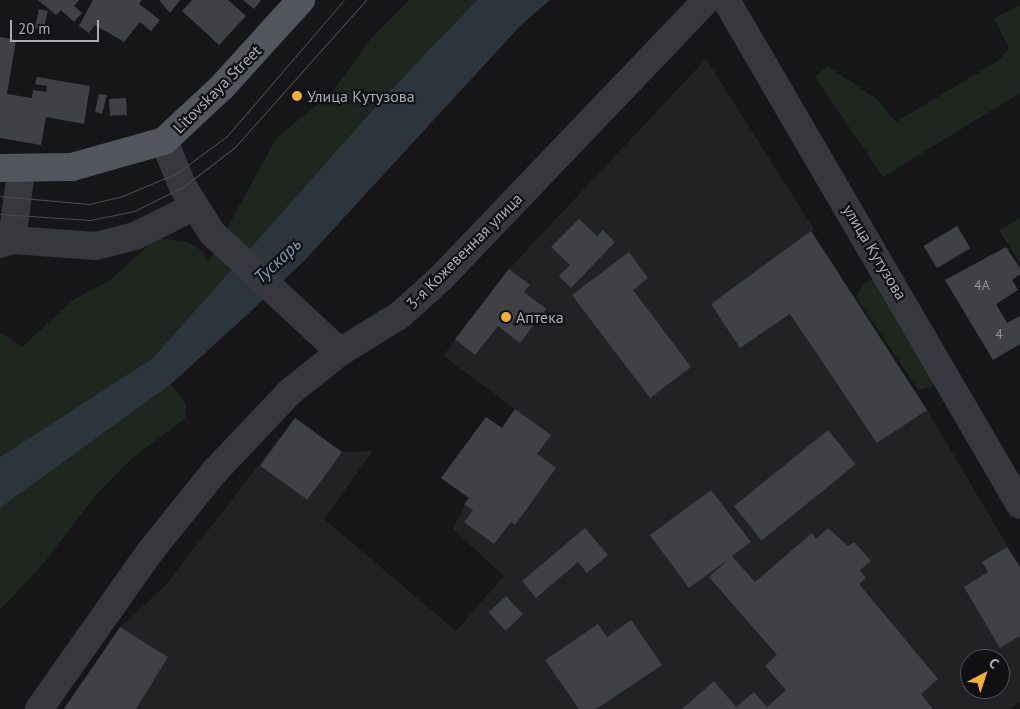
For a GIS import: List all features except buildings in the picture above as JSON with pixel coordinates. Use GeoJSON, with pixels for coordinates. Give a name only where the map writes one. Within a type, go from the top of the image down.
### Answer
{"type":"FeatureCollection","features":[{"type":"Feature","properties":{"kind":"main road","name":"Litovskaya Street"},"geometry":{"type":"LineString","coordinates":[[11,169],[72,167],[164,141],[222,87],[300,0]]}},
{"type":"Feature","properties":{"kind":"street","name":"3-я Кожевенная улица"},"geometry":{"type":"LineString","coordinates":[[39,709],[149,553],[215,471],[291,391],[340,352],[400,315],[440,278],[707,0]]}},
{"type":"Feature","properties":{"kind":"street","name":"улица Кутузова"},"geometry":{"type":"LineString","coordinates":[[726,0],[1020,505]]}},
{"type":"Feature","properties":{"kind":"street"},"geometry":{"type":"LineString","coordinates":[[164,141],[193,207],[212,233],[340,352]]}},
{"type":"Feature","properties":{"kind":"street"},"geometry":{"type":"LineString","coordinates":[[11,169],[6,242],[96,246],[135,236],[193,207]]}},
{"type":"Feature","properties":{"kind":"shaded area"},"geometry":{"type":"Polygon","coordinates":[[[409,0],[477,0],[387,94],[153,358],[0,457],[0,332],[22,347],[73,300],[113,278],[156,238],[184,241],[203,251],[208,263],[277,137],[332,93],[372,37],[409,0]]]}},
{"type":"Feature","properties":{"kind":"shaded area"},"geometry":{"type":"Polygon","coordinates":[[[1020,5],[1020,93],[883,177],[815,77],[827,66],[878,100],[896,122],[998,61],[1009,48],[994,18],[1020,5]]]}},
{"type":"Feature","properties":{"kind":"shaded area"},"geometry":{"type":"Polygon","coordinates":[[[706,59],[814,229],[811,231],[841,275],[838,278],[927,410],[1020,567],[1020,702],[1010,709],[64,709],[120,627],[165,586],[295,418],[342,452],[373,451],[324,519],[456,631],[504,576],[453,529],[468,498],[441,478],[486,417],[502,428],[515,409],[443,356],[509,269],[706,59]]]}},
{"type":"Feature","properties":{"kind":"shaded area"},"geometry":{"type":"Polygon","coordinates":[[[1020,218],[1020,264],[999,230],[1020,218]]]}},
{"type":"Feature","properties":{"kind":"shaded area"},"geometry":{"type":"Polygon","coordinates":[[[879,279],[937,375],[932,387],[918,390],[856,297],[866,281],[879,279]]]}},
{"type":"Feature","properties":{"kind":"shaded area"},"geometry":{"type":"Polygon","coordinates":[[[171,384],[186,404],[185,419],[130,460],[94,497],[43,564],[0,610],[0,508],[171,384]]]}},
{"type":"Feature","properties":{"kind":"water","name":"Тускарь"},"geometry":{"type":"Polygon","coordinates":[[[477,0],[550,0],[521,25],[304,261],[249,313],[171,384],[0,508],[0,457],[153,358],[387,94],[477,0]]]}},
{"type":"Feature","properties":{"kind":"tram line"},"geometry":{"type":"LineString","coordinates":[[0,196],[89,204],[120,197],[177,173],[227,136],[344,0]]}},
{"type":"Feature","properties":{"kind":"tram line"},"geometry":{"type":"LineString","coordinates":[[0,214],[90,220],[134,211],[183,187],[235,147],[366,0]]}},
{"type":"Feature","properties":{"kind":"place","name":"Улица Кутузова"},"geometry":{"type":"Point","coordinates":[297,96]}},
{"type":"Feature","properties":{"kind":"place","name":"Аптека"},"geometry":{"type":"Point","coordinates":[506,317]}}]}
